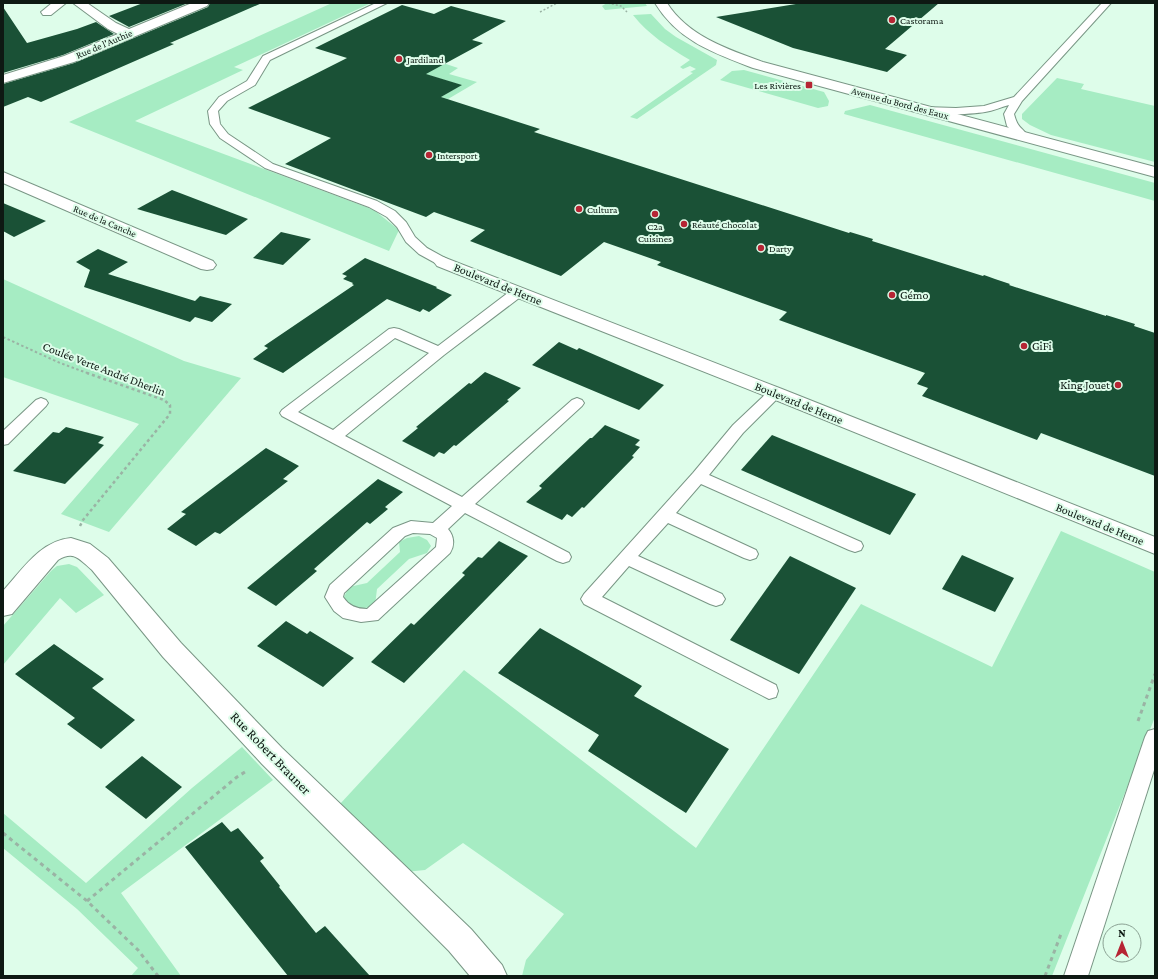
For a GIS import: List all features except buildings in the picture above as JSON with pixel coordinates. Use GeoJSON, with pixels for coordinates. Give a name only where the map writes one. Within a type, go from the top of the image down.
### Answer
{"type":"FeatureCollection","features":[{"type":"Feature","properties":{"kind":"street"},"geometry":{"type":"LineString","coordinates":[[48,12],[60,3]]}},
{"type":"Feature","properties":{"kind":"street"},"geometry":{"type":"LineString","coordinates":[[79,3],[112,26],[129,34]]}},
{"type":"Feature","properties":{"kind":"street","name":"Rue de l'Authie"},"geometry":{"type":"LineString","coordinates":[[3,79],[53,65],[203,3]]}},
{"type":"Feature","properties":{"kind":"street","name":"Avenue du Bord des Eaux"},"geometry":{"type":"LineString","coordinates":[[661,3],[673,21],[700,40],[717,49],[758,65],[1155,172]]}},
{"type":"Feature","properties":{"kind":"street","name":"Rue de la Canche"},"geometry":{"type":"LineString","coordinates":[[3,177],[206,265]]}},
{"type":"Feature","properties":{"kind":"street","name":"Boulevard de Herne"},"geometry":{"type":"LineString","coordinates":[[443,262],[775,393],[1155,546]]}},
{"type":"Feature","properties":{"kind":"street","name":"Rue Robert Brauner"},"geometry":{"type":"LineString","coordinates":[[60,550],[81,548],[100,564],[172,650],[272,756],[460,940],[491,976]]}},
{"type":"Feature","properties":{"kind":"street"},"geometry":{"type":"LineString","coordinates":[[3,606],[60,550]]}},
{"type":"Feature","properties":{"kind":"lane"},"geometry":{"type":"LineString","coordinates":[[383,3],[266,58],[251,82],[223,99],[213,111],[215,124],[224,136],[269,166],[373,204],[391,214],[402,225],[410,239],[423,251],[443,262]]}},
{"type":"Feature","properties":{"kind":"lane"},"geometry":{"type":"LineString","coordinates":[[1024,137],[1012,126],[1009,114],[1018,99],[1107,3]]}},
{"type":"Feature","properties":{"kind":"lane"},"geometry":{"type":"LineString","coordinates":[[924,110],[956,111],[985,108],[1018,99]]}},
{"type":"Feature","properties":{"kind":"lane"},"geometry":{"type":"LineString","coordinates":[[334,437],[438,352],[518,292]]}},
{"type":"Feature","properties":{"kind":"lane"},"geometry":{"type":"LineString","coordinates":[[438,352],[394,332],[287,413],[563,556]]}},
{"type":"Feature","properties":{"kind":"lane"},"geometry":{"type":"LineString","coordinates":[[769,692],[590,599],[700,477],[738,429],[775,393]]}},
{"type":"Feature","properties":{"kind":"lane"},"geometry":{"type":"LineString","coordinates":[[3,440],[42,403]]}},
{"type":"Feature","properties":{"kind":"lane"},"geometry":{"type":"LineString","coordinates":[[436,530],[577,403]]}},
{"type":"Feature","properties":{"kind":"lane"},"geometry":{"type":"LineString","coordinates":[[700,477],[855,546]]}},
{"type":"Feature","properties":{"kind":"lane"},"geometry":{"type":"LineString","coordinates":[[666,515],[750,554]]}},
{"type":"Feature","properties":{"kind":"lane"},"geometry":{"type":"LineString","coordinates":[[411,528],[429,528],[436,530],[445,538],[444,549],[376,612],[365,616],[356,616],[351,614],[335,600],[334,597],[336,590],[399,532],[411,528]]}},
{"type":"Feature","properties":{"kind":"lane"},"geometry":{"type":"LineString","coordinates":[[627,558],[716,599]]}},
{"type":"Feature","properties":{"kind":"lane"},"geometry":{"type":"LineString","coordinates":[[1076,976],[1155,737]]}},
{"type":"Feature","properties":{"kind":"path"},"geometry":{"type":"LineString","coordinates":[[540,12],[557,3]]}},
{"type":"Feature","properties":{"kind":"path"},"geometry":{"type":"LineString","coordinates":[[608,3],[621,6],[627,12]]}},
{"type":"Feature","properties":{"kind":"path","name":"Coulée Verte André Dherlin"},"geometry":{"type":"LineString","coordinates":[[3,337],[60,363],[164,400],[170,405],[170,414],[60,550]]}},
{"type":"Feature","properties":{"kind":"path"},"geometry":{"type":"LineString","coordinates":[[87,901],[237,777],[272,756]]}},
{"type":"Feature","properties":{"kind":"path"},"geometry":{"type":"LineString","coordinates":[[3,834],[87,901],[138,950],[158,976]]}},
{"type":"Feature","properties":{"kind":"green space"},"geometry":{"type":"Polygon","coordinates":[[[332,3],[371,3],[234,67],[243,70],[135,121],[374,210],[399,230],[389,251],[69,122],[332,3]]]}},
{"type":"Feature","properties":{"kind":"green space"},"geometry":{"type":"Polygon","coordinates":[[[607,3],[645,3],[647,6],[605,10],[602,6],[607,3]]]}},
{"type":"Feature","properties":{"kind":"green space"},"geometry":{"type":"Polygon","coordinates":[[[651,14],[665,29],[676,37],[717,60],[716,65],[637,119],[630,117],[693,73],[690,72],[696,69],[690,66],[683,69],[680,67],[690,60],[659,40],[633,15],[651,14]]]}},
{"type":"Feature","properties":{"kind":"green space"},"geometry":{"type":"Polygon","coordinates":[[[434,60],[458,68],[449,74],[477,82],[448,99],[441,97],[461,85],[415,71],[434,60]]]}},
{"type":"Feature","properties":{"kind":"green space"},"geometry":{"type":"Polygon","coordinates":[[[744,70],[824,92],[829,101],[828,106],[818,108],[720,80],[732,71],[744,70]]]}},
{"type":"Feature","properties":{"kind":"green space"},"geometry":{"type":"Polygon","coordinates":[[[1057,78],[1084,84],[1081,89],[1155,106],[1155,162],[1051,135],[1030,125],[1022,119],[1022,114],[1057,78]]]}},
{"type":"Feature","properties":{"kind":"green space"},"geometry":{"type":"Polygon","coordinates":[[[870,105],[1155,183],[1155,201],[844,114],[845,111],[870,105]]]}},
{"type":"Feature","properties":{"kind":"green space"},"geometry":{"type":"Polygon","coordinates":[[[3,279],[184,361],[241,378],[109,532],[61,514],[139,424],[3,377],[3,279]]]}},
{"type":"Feature","properties":{"kind":"green space"},"geometry":{"type":"Polygon","coordinates":[[[1061,531],[1155,572],[1155,717],[1052,976],[522,976],[526,960],[564,914],[463,843],[425,870],[405,872],[340,804],[464,670],[696,848],[861,604],[992,667],[1061,531]]]}},
{"type":"Feature","properties":{"kind":"green space"},"geometry":{"type":"Polygon","coordinates":[[[419,536],[427,540],[431,546],[427,553],[409,559],[377,589],[375,605],[360,609],[345,605],[344,597],[349,587],[367,583],[400,552],[399,542],[407,538],[419,536]]]}},
{"type":"Feature","properties":{"kind":"green space"},"geometry":{"type":"Polygon","coordinates":[[[69,564],[77,567],[104,595],[76,613],[60,598],[3,665],[3,626],[51,571],[57,566],[69,564]]]}},
{"type":"Feature","properties":{"kind":"green space"},"geometry":{"type":"Polygon","coordinates":[[[242,747],[273,780],[121,893],[181,976],[131,976],[138,968],[77,909],[3,848],[3,813],[86,883],[192,788],[242,747]]]}},
{"type":"Feature","properties":{"kind":"place","name":"Castorama"},"geometry":{"type":"Point","coordinates":[892,20]}},
{"type":"Feature","properties":{"kind":"place","name":"Jardiland"},"geometry":{"type":"Point","coordinates":[399,59]}},
{"type":"Feature","properties":{"kind":"place","name":"Les Rivières"},"geometry":{"type":"Point","coordinates":[809,85]}},
{"type":"Feature","properties":{"kind":"place","name":"Intersport"},"geometry":{"type":"Point","coordinates":[429,155]}},
{"type":"Feature","properties":{"kind":"place","name":"Cultura"},"geometry":{"type":"Point","coordinates":[579,209]}},
{"type":"Feature","properties":{"kind":"place","name":"C2a Cuisines"},"geometry":{"type":"Point","coordinates":[655,214]}},
{"type":"Feature","properties":{"kind":"place","name":"Réauté Chocolat"},"geometry":{"type":"Point","coordinates":[684,224]}},
{"type":"Feature","properties":{"kind":"place","name":"Darty"},"geometry":{"type":"Point","coordinates":[761,248]}},
{"type":"Feature","properties":{"kind":"place","name":"Gémo"},"geometry":{"type":"Point","coordinates":[892,295]}},
{"type":"Feature","properties":{"kind":"place","name":"GiFi"},"geometry":{"type":"Point","coordinates":[1024,346]}},
{"type":"Feature","properties":{"kind":"place","name":"King Jouet"},"geometry":{"type":"Point","coordinates":[1118,385]}}]}
